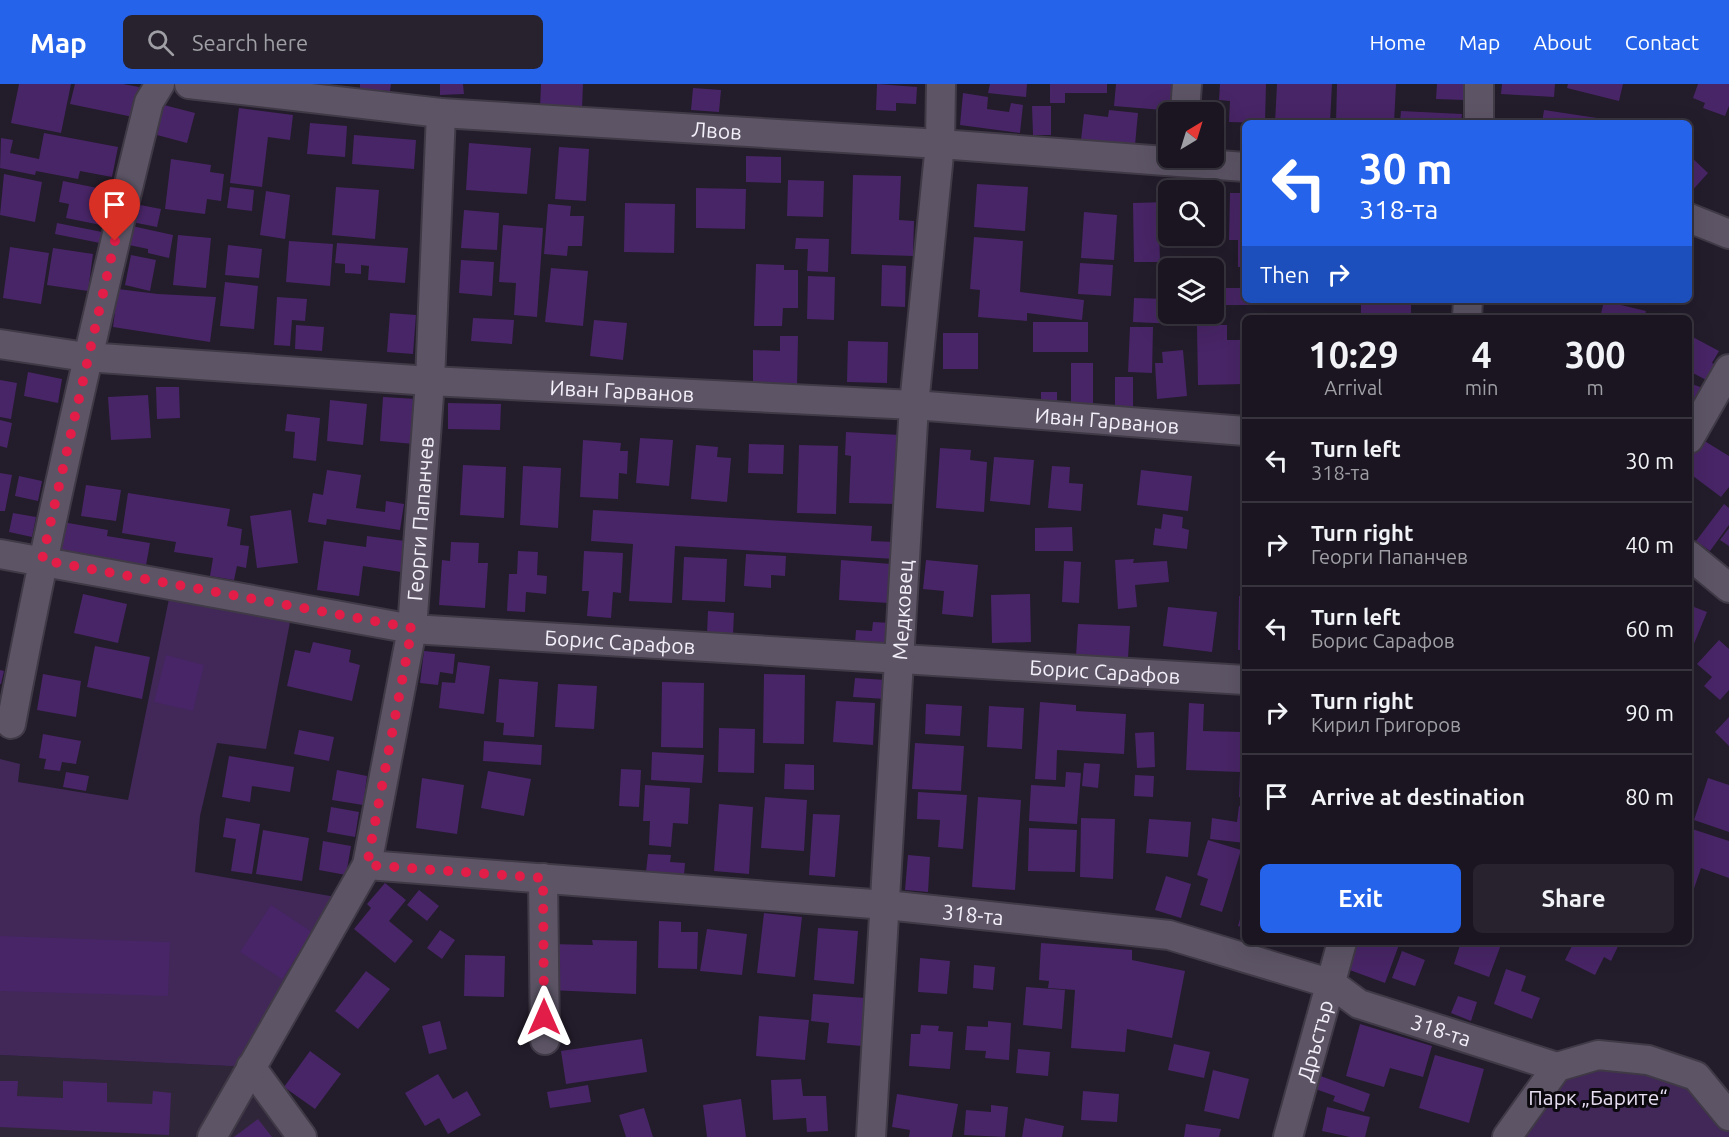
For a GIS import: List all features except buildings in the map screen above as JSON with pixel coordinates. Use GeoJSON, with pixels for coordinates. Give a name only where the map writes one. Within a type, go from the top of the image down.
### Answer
{"type":"FeatureCollection","features":[{"type":"Feature","properties":{"kind":"street"},"geometry":{"type":"LineString","coordinates":[[11,724],[42,560],[86,357],[149,102],[160,84]]}},
{"type":"Feature","properties":{"kind":"street","name":"Лвов"},"geometry":{"type":"LineString","coordinates":[[189,84],[441,113],[1158,158]]}},
{"type":"Feature","properties":{"kind":"street","name":"Медковец"},"geometry":{"type":"LineString","coordinates":[[871,1137],[914,405],[940,144],[941,84]]}},
{"type":"Feature","properties":{"kind":"street"},"geometry":{"type":"LineString","coordinates":[[1186,102],[1187,84]]}},
{"type":"Feature","properties":{"kind":"street"},"geometry":{"type":"LineString","coordinates":[[1479,84],[1479,120]]}},
{"type":"Feature","properties":{"kind":"street","name":"Георги Папанчев"},"geometry":{"type":"LineString","coordinates":[[212,1137],[367,865],[412,628],[430,381],[441,113]]}},
{"type":"Feature","properties":{"kind":"street","name":"Лвов"},"geometry":{"type":"LineString","coordinates":[[1224,165],[1242,167]]}},
{"type":"Feature","properties":{"kind":"street"},"geometry":{"type":"LineString","coordinates":[[1692,219],[1729,234]]}},
{"type":"Feature","properties":{"kind":"street","name":"Иван Гарванов"},"geometry":{"type":"LineString","coordinates":[[0,344],[86,357],[430,381],[914,405],[1242,431]]}},
{"type":"Feature","properties":{"kind":"street"},"geometry":{"type":"LineString","coordinates":[[1692,434],[1729,369]]}},
{"type":"Feature","properties":{"kind":"street","name":"Борис Сарафов"},"geometry":{"type":"LineString","coordinates":[[0,554],[412,628],[1242,680]]}},
{"type":"Feature","properties":{"kind":"street"},"geometry":{"type":"LineString","coordinates":[[1692,557],[1729,588]]}},
{"type":"Feature","properties":{"kind":"street","name":"318-та"},"geometry":{"type":"LineString","coordinates":[[367,865],[886,905],[1169,935],[1332,984],[1359,1004],[1557,1066]]}},
{"type":"Feature","properties":{"kind":"street"},"geometry":{"type":"LineString","coordinates":[[543,878],[545,1040]]}},
{"type":"Feature","properties":{"kind":"street","name":"Дръстър"},"geometry":{"type":"LineString","coordinates":[[1288,1137],[1341,945]]}},
{"type":"Feature","properties":{"kind":"street"},"geometry":{"type":"LineString","coordinates":[[1507,1137],[1557,1066],[1598,1055],[1648,1060],[1696,1076],[1729,1116]]}},
{"type":"Feature","properties":{"kind":"street"},"geometry":{"type":"LineString","coordinates":[[251,1067],[302,1137]]}},
{"type":"Feature","properties":{"kind":"shaded area"},"geometry":{"type":"Polygon","coordinates":[[[0,1055],[251,1067],[302,1137],[0,1137],[0,1055]]]}},
{"type":"Feature","properties":{"kind":"green space"},"geometry":{"type":"Polygon","coordinates":[[[172,584],[293,606],[266,749],[217,743],[200,816],[195,872],[347,899],[251,1067],[0,1055],[0,759],[20,764],[18,782],[128,800],[172,584]]]}},
{"type":"Feature","properties":{"kind":"green space","name":"Парк „Барите“"},"geometry":{"type":"Polygon","coordinates":[[[1648,1060],[1729,1116],[1729,1137],[1507,1137],[1557,1067],[1648,1060]]]}},
{"type":"Feature","properties":{"kind":"route"},"geometry":{"type":"LineString","coordinates":[[115,241],[86,357],[42,560],[412,628],[367,865],[543,878],[544,1017]]}}]}
